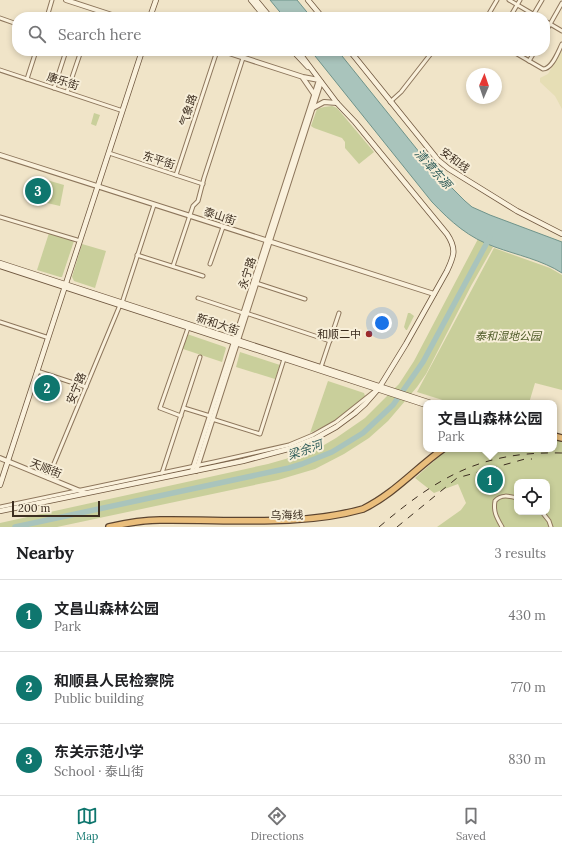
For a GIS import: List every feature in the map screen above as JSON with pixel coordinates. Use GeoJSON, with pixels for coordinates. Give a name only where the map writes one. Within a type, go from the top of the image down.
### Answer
{"type":"FeatureCollection","features":[{"type":"Feature","properties":{"kind":"highway","name":"乌海线"},"geometry":{"type":"LineString","coordinates":[[109,527],[167,520],[291,526],[329,521],[356,512],[379,500],[439,452]]}},
{"type":"Feature","properties":{"kind":"main road"},"geometry":{"type":"LineString","coordinates":[[153,12],[157,0]]}},
{"type":"Feature","properties":{"kind":"main road"},"geometry":{"type":"LineString","coordinates":[[251,0],[261,12]]}},
{"type":"Feature","properties":{"kind":"main road"},"geometry":{"type":"LineString","coordinates":[[256,0],[266,12]]}},
{"type":"Feature","properties":{"kind":"main road"},"geometry":{"type":"LineString","coordinates":[[308,0],[318,12]]}},
{"type":"Feature","properties":{"kind":"main road"},"geometry":{"type":"LineString","coordinates":[[0,485],[6,461],[46,337],[120,110],[139,56]]}},
{"type":"Feature","properties":{"kind":"main road"},"geometry":{"type":"LineString","coordinates":[[0,477],[37,371],[78,240],[109,153],[139,56]]}},
{"type":"Feature","properties":{"kind":"main road"},"geometry":{"type":"LineString","coordinates":[[0,511],[278,452],[307,442],[327,432],[362,407],[379,388],[434,294],[453,258],[454,250],[452,242],[320,81],[297,56]]}},
{"type":"Feature","properties":{"kind":"main road"},"geometry":{"type":"LineString","coordinates":[[302,56],[308,63],[310,69]]}},
{"type":"Feature","properties":{"kind":"main road","name":"安和线"},"geometry":{"type":"LineString","coordinates":[[354,56],[443,165],[516,211],[562,234]]}},
{"type":"Feature","properties":{"kind":"main road","name":"新和大街"},"geometry":{"type":"LineString","coordinates":[[0,263],[121,304],[321,367],[379,388]]}},
{"type":"Feature","properties":{"kind":"main road","name":"新和大街"},"geometry":{"type":"LineString","coordinates":[[0,266],[64,285]]}},
{"type":"Feature","properties":{"kind":"main road","name":"新和大街"},"geometry":{"type":"LineString","coordinates":[[121,304],[188,328],[236,341],[284,359],[423,401]]}},
{"type":"Feature","properties":{"kind":"main road","name":"新和大街"},"geometry":{"type":"LineString","coordinates":[[411,398],[423,404]]}},
{"type":"Feature","properties":{"kind":"street"},"geometry":{"type":"LineString","coordinates":[[48,12],[52,0]]}},
{"type":"Feature","properties":{"kind":"street"},"geometry":{"type":"LineString","coordinates":[[66,0],[103,12]]}},
{"type":"Feature","properties":{"kind":"street"},"geometry":{"type":"LineString","coordinates":[[490,12],[497,0]]}},
{"type":"Feature","properties":{"kind":"street"},"geometry":{"type":"LineString","coordinates":[[509,0],[527,12]]}},
{"type":"Feature","properties":{"kind":"street"},"geometry":{"type":"LineString","coordinates":[[513,12],[520,0]]}},
{"type":"Feature","properties":{"kind":"street"},"geometry":{"type":"LineString","coordinates":[[535,12],[542,0]]}},
{"type":"Feature","properties":{"kind":"street"},"geometry":{"type":"LineString","coordinates":[[562,3],[550,24],[562,31]]}},
{"type":"Feature","properties":{"kind":"street"},"geometry":{"type":"LineString","coordinates":[[0,18],[12,22]]}},
{"type":"Feature","properties":{"kind":"street"},"geometry":{"type":"LineString","coordinates":[[520,56],[543,69],[547,68],[562,44]]}},
{"type":"Feature","properties":{"kind":"street"},"geometry":{"type":"LineString","coordinates":[[27,79],[34,56]]}},
{"type":"Feature","properties":{"kind":"street"},"geometry":{"type":"LineString","coordinates":[[54,88],[64,56]]}},
{"type":"Feature","properties":{"kind":"street"},"geometry":{"type":"LineString","coordinates":[[67,92],[79,56]]}},
{"type":"Feature","properties":{"kind":"street","name":"气象路"},"geometry":{"type":"LineString","coordinates":[[176,175],[215,56]]}},
{"type":"Feature","properties":{"kind":"street"},"geometry":{"type":"LineString","coordinates":[[237,56],[320,81]]}},
{"type":"Feature","properties":{"kind":"street"},"geometry":{"type":"LineString","coordinates":[[390,102],[401,92],[429,56]]}},
{"type":"Feature","properties":{"kind":"street"},"geometry":{"type":"LineString","coordinates":[[529,61],[532,56]]}},
{"type":"Feature","properties":{"kind":"street"},"geometry":{"type":"LineString","coordinates":[[173,266],[193,206],[198,201],[243,58]]}},
{"type":"Feature","properties":{"kind":"street","name":"康乐街"},"geometry":{"type":"LineString","coordinates":[[0,70],[120,110]]}},
{"type":"Feature","properties":{"kind":"street"},"geometry":{"type":"LineString","coordinates":[[303,77],[314,94]]}},
{"type":"Feature","properties":{"kind":"street","name":"永宁路"},"geometry":{"type":"LineString","coordinates":[[195,469],[314,94],[320,81]]}},
{"type":"Feature","properties":{"kind":"street","name":"永宁路"},"geometry":{"type":"LineString","coordinates":[[245,313],[256,283],[268,241],[320,81]]}},
{"type":"Feature","properties":{"kind":"street"},"geometry":{"type":"LineString","coordinates":[[312,108],[324,102],[337,103]]}},
{"type":"Feature","properties":{"kind":"street","name":"东平街"},"geometry":{"type":"LineString","coordinates":[[109,153],[203,184]]}},
{"type":"Feature","properties":{"kind":"street","name":"泰山街"},"geometry":{"type":"LineString","coordinates":[[0,156],[434,294]]}},
{"type":"Feature","properties":{"kind":"street","name":"安宁路"},"geometry":{"type":"LineString","coordinates":[[48,478],[121,304],[154,205]]}},
{"type":"Feature","properties":{"kind":"street"},"geometry":{"type":"LineString","coordinates":[[0,218],[78,240]]}},
{"type":"Feature","properties":{"kind":"street"},"geometry":{"type":"LineString","coordinates":[[210,264],[223,227]]}},
{"type":"Feature","properties":{"kind":"street"},"geometry":{"type":"LineString","coordinates":[[137,255],[203,276]]}},
{"type":"Feature","properties":{"kind":"street"},"geometry":{"type":"LineString","coordinates":[[256,283],[305,299]]}},
{"type":"Feature","properties":{"kind":"street"},"geometry":{"type":"LineString","coordinates":[[198,298],[330,341]]}},
{"type":"Feature","properties":{"kind":"street"},"geometry":{"type":"LineString","coordinates":[[321,367],[339,313]]}},
{"type":"Feature","properties":{"kind":"street"},"geometry":{"type":"LineString","coordinates":[[0,322],[46,337]]}},
{"type":"Feature","properties":{"kind":"street"},"geometry":{"type":"LineString","coordinates":[[181,416],[160,408],[188,328]]}},
{"type":"Feature","properties":{"kind":"street"},"geometry":{"type":"LineString","coordinates":[[162,473],[200,357]]}},
{"type":"Feature","properties":{"kind":"street"},"geometry":{"type":"LineString","coordinates":[[184,408],[260,434],[284,359]]}},
{"type":"Feature","properties":{"kind":"street"},"geometry":{"type":"LineString","coordinates":[[37,371],[86,387]]}},
{"type":"Feature","properties":{"kind":"street","name":"天顺街"},"geometry":{"type":"LineString","coordinates":[[0,458],[85,494]]}},
{"type":"Feature","properties":{"kind":"street"},"geometry":{"type":"LineString","coordinates":[[0,507],[162,473],[195,469]]}},
{"type":"Feature","properties":{"kind":"street"},"geometry":{"type":"LineString","coordinates":[[502,527],[495,514],[495,501],[502,496],[514,497]]}},
{"type":"Feature","properties":{"kind":"street"},"geometry":{"type":"LineString","coordinates":[[544,515],[551,527]]}},
{"type":"Feature","properties":{"kind":"shaded area"},"geometry":{"type":"Polygon","coordinates":[[[562,50],[562,109],[555,96],[540,82],[540,78],[548,74],[562,50]]]}},
{"type":"Feature","properties":{"kind":"green space"},"geometry":{"type":"Polygon","coordinates":[[[332,106],[337,108],[374,152],[359,164],[345,148],[345,142],[342,138],[311,126],[317,109],[332,106]]]}},
{"type":"Feature","properties":{"kind":"green space"},"geometry":{"type":"Polygon","coordinates":[[[94,113],[100,115],[96,126],[91,124],[94,113]]]}},
{"type":"Feature","properties":{"kind":"green space"},"geometry":{"type":"Polygon","coordinates":[[[40,178],[64,185],[60,206],[34,200],[40,178]]]}},
{"type":"Feature","properties":{"kind":"green space"},"geometry":{"type":"Polygon","coordinates":[[[49,233],[74,241],[62,277],[37,270],[49,233]]]}},
{"type":"Feature","properties":{"kind":"green space"},"geometry":{"type":"Polygon","coordinates":[[[478,239],[493,247],[471,286],[426,374],[388,421],[369,438],[344,454],[315,469],[278,480],[57,527],[0,527],[0,523],[268,464],[319,448],[336,438],[365,418],[399,384],[414,361],[478,239]]]}},
{"type":"Feature","properties":{"kind":"green space"},"geometry":{"type":"Polygon","coordinates":[[[82,244],[106,251],[95,288],[74,281],[72,277],[82,244]]]}},
{"type":"Feature","properties":{"kind":"green space","name":"泰和湿地公园"},"geometry":{"type":"Polygon","coordinates":[[[494,248],[550,268],[562,275],[562,390],[535,383],[530,400],[442,400],[417,392],[494,248]]]}},
{"type":"Feature","properties":{"kind":"green space"},"geometry":{"type":"Polygon","coordinates":[[[408,313],[414,316],[406,330],[404,327],[408,313]]]}},
{"type":"Feature","properties":{"kind":"green space"},"geometry":{"type":"Polygon","coordinates":[[[187,334],[225,347],[222,362],[183,349],[187,334]]]}},
{"type":"Feature","properties":{"kind":"green space"},"geometry":{"type":"Polygon","coordinates":[[[240,352],[280,365],[275,379],[236,367],[240,352]]]}},
{"type":"Feature","properties":{"kind":"green space"},"geometry":{"type":"Polygon","coordinates":[[[328,381],[364,393],[365,396],[335,421],[310,433],[328,381]]]}},
{"type":"Feature","properties":{"kind":"green space"},"geometry":{"type":"Polygon","coordinates":[[[557,440],[562,441],[562,527],[437,527],[461,510],[466,503],[458,484],[434,493],[415,478],[445,452],[557,452],[557,440]]]}},
{"type":"Feature","properties":{"kind":"water"},"geometry":{"type":"Polygon","coordinates":[[[270,0],[297,0],[307,12],[280,12],[270,0]]]}},
{"type":"Feature","properties":{"kind":"water","name":"清漳东源"},"geometry":{"type":"Polygon","coordinates":[[[315,56],[342,56],[432,168],[472,207],[562,242],[562,273],[538,261],[503,250],[477,239],[453,223],[432,202],[315,56]]]}},
{"type":"Feature","properties":{"kind":"waterway","name":"梁余河"},"geometry":{"type":"LineString","coordinates":[[15,527],[289,468],[332,452],[363,433],[393,405],[423,362],[490,237]]}},
{"type":"Feature","properties":{"kind":"railway"},"geometry":{"type":"LineString","coordinates":[[379,527],[422,494],[463,470],[485,462],[508,457],[562,453]]}},
{"type":"Feature","properties":{"kind":"railway"},"geometry":{"type":"LineString","coordinates":[[397,527],[457,478],[525,459],[532,459]]}},
{"type":"Feature","properties":{"kind":"place","name":"东关示范小学"},"geometry":{"type":"Point","coordinates":[38,191]}},
{"type":"Feature","properties":{"kind":"place","name":"和顺二中"},"geometry":{"type":"Point","coordinates":[369,334]}},
{"type":"Feature","properties":{"kind":"place","name":"和顺县人民检察院"},"geometry":{"type":"Point","coordinates":[47,388]}},
{"type":"Feature","properties":{"kind":"place","name":"文昌山森林公园"},"geometry":{"type":"Point","coordinates":[490,480]}}]}
